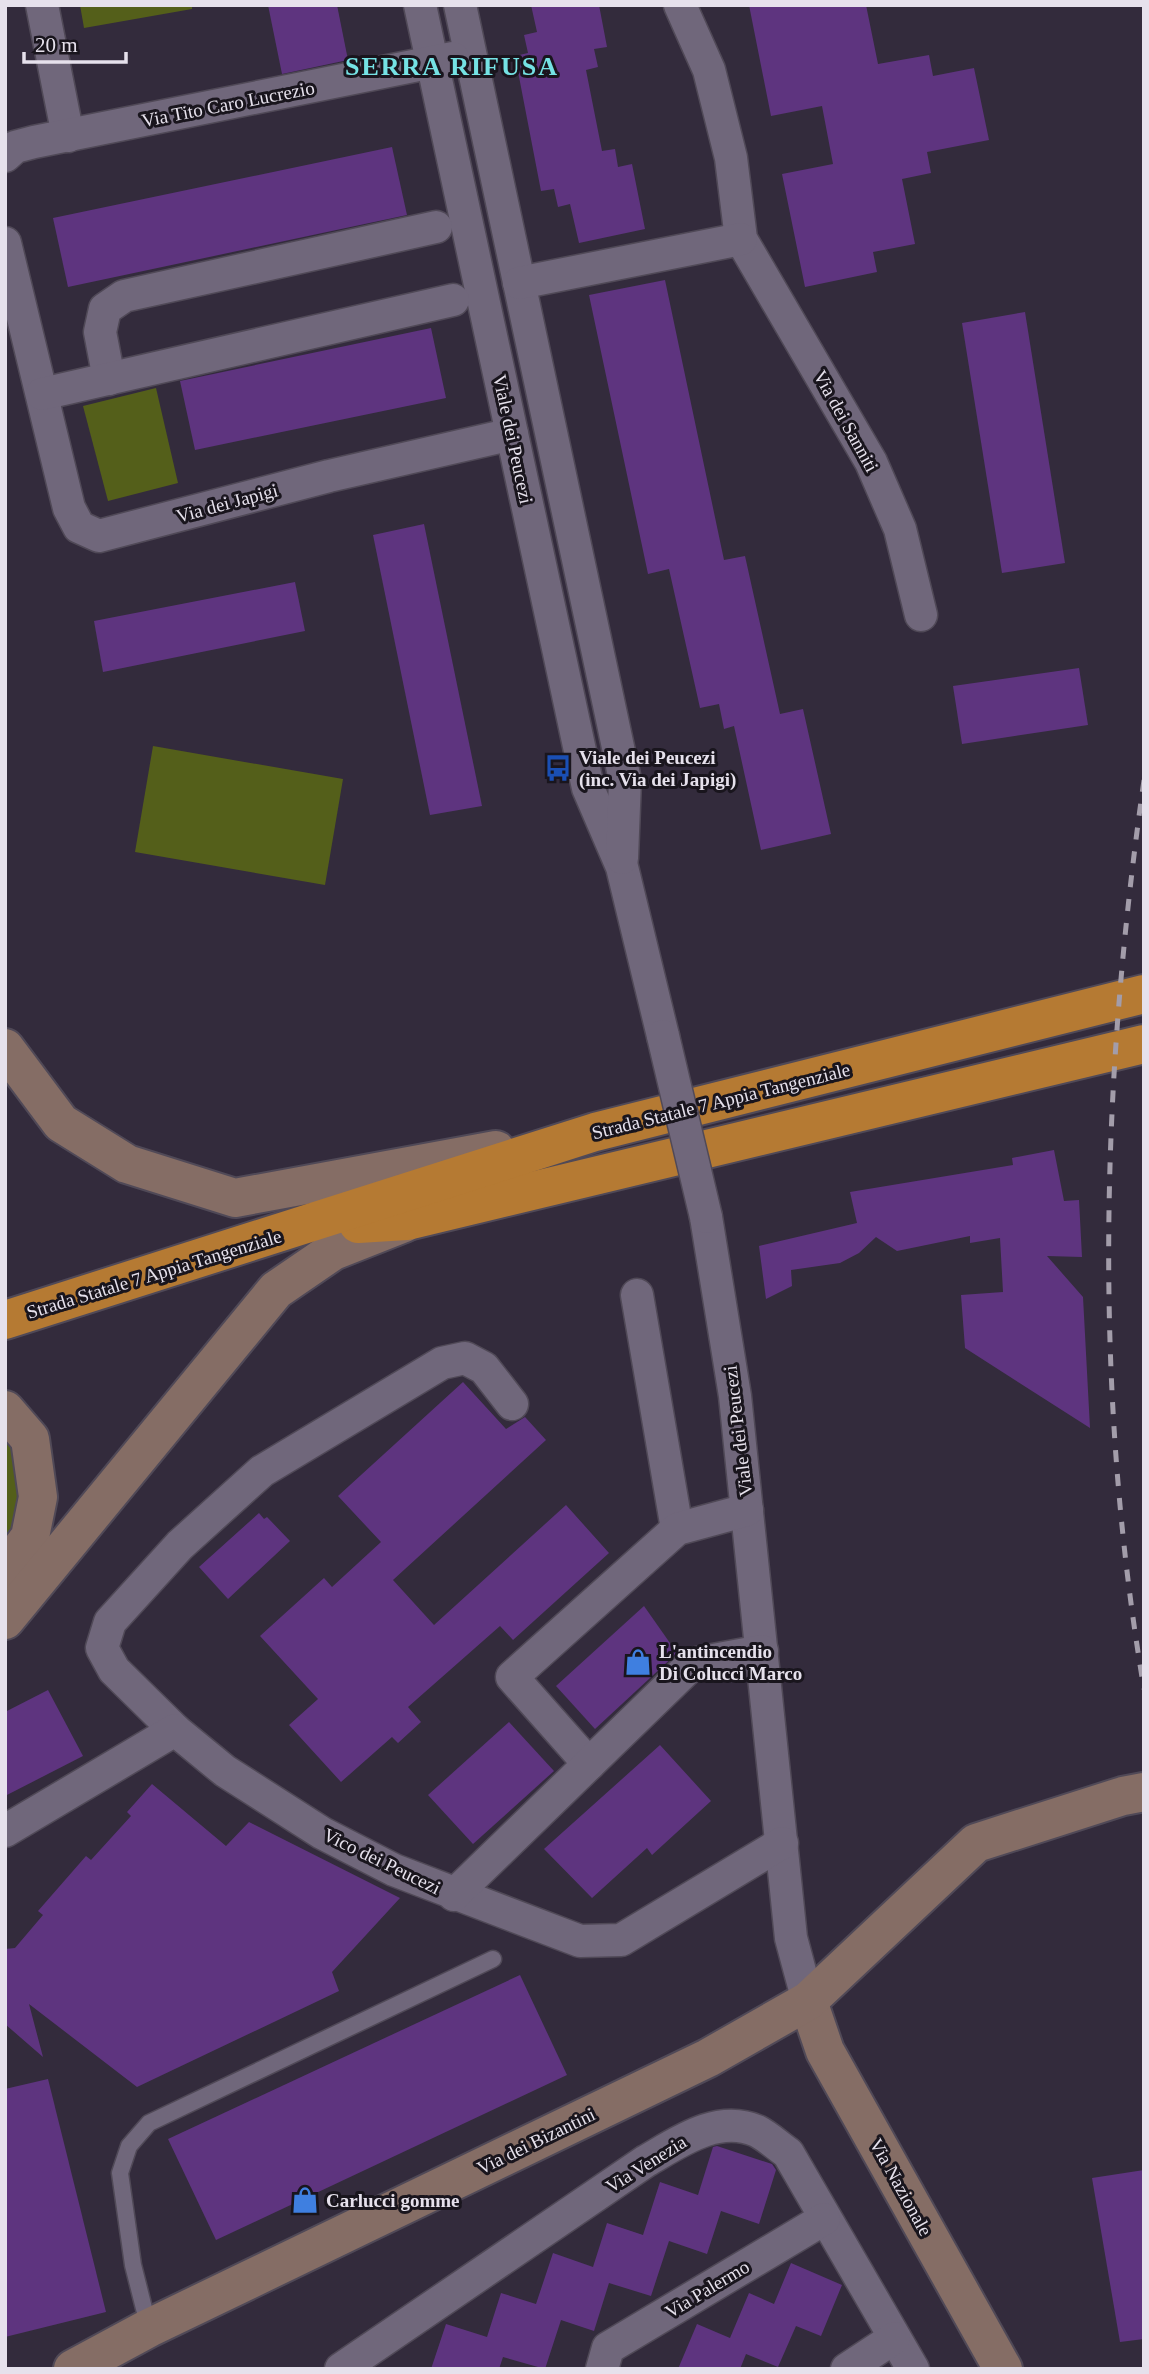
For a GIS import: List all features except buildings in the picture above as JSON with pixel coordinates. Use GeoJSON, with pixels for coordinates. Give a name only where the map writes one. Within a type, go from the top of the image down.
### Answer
{"type":"FeatureCollection","features":[{"type":"Feature","properties":{"kind":"highway","name":"Strada Statale 7 Appia Tangenziale"},"geometry":{"type":"LineString","coordinates":[[5,1320],[595,1132],[1144,994]]}},
{"type":"Feature","properties":{"kind":"highway","name":"Strada Statale 7 Appia Tangenziale"},"geometry":{"type":"LineString","coordinates":[[303,1227],[407,1221],[1144,1044]]}},
{"type":"Feature","properties":{"kind":"street"},"geometry":{"type":"LineString","coordinates":[[42,5],[68,136]]}},
{"type":"Feature","properties":{"kind":"street","name":"Viale dei Peucezi"},"geometry":{"type":"LineString","coordinates":[[420,5],[588,788],[622,867],[706,1217],[735,1396],[791,1938],[808,2001]]}},
{"type":"Feature","properties":{"kind":"street","name":"Viale dei Peucezi"},"geometry":{"type":"LineString","coordinates":[[460,5],[625,780],[622,867]]}},
{"type":"Feature","properties":{"kind":"street","name":"Via dei Sanniti"},"geometry":{"type":"LineString","coordinates":[[680,5],[709,70],[731,158],[741,239],[871,462],[900,529],[921,615]]}},
{"type":"Feature","properties":{"kind":"street","name":"Via Tito Caro Lucrezio"},"geometry":{"type":"LineString","coordinates":[[5,156],[15,147],[471,55]]}},
{"type":"Feature","properties":{"kind":"street"},"geometry":{"type":"LineString","coordinates":[[109,379],[100,332],[105,310],[124,296],[436,227]]}},
{"type":"Feature","properties":{"kind":"street"},"geometry":{"type":"LineString","coordinates":[[519,283],[741,239]]}},
{"type":"Feature","properties":{"kind":"street","name":"Via dei Japigi"},"geometry":{"type":"LineString","coordinates":[[7,257],[69,508],[79,527],[99,536],[329,476],[509,421],[544,400]]}},
{"type":"Feature","properties":{"kind":"street"},"geometry":{"type":"LineString","coordinates":[[42,394],[453,300]]}},
{"type":"Feature","properties":{"kind":"street"},"geometry":{"type":"LineString","coordinates":[[5,1048],[61,1123],[127,1164],[235,1198],[595,1132]]}},
{"type":"Feature","properties":{"kind":"street"},"geometry":{"type":"LineString","coordinates":[[5,1620],[276,1290],[333,1251],[407,1221]]}},
{"type":"Feature","properties":{"kind":"street"},"geometry":{"type":"LineString","coordinates":[[637,1295],[677,1529]]}},
{"type":"Feature","properties":{"kind":"street","name":"Vico dei Peucezi"},"geometry":{"type":"LineString","coordinates":[[512,1404],[484,1368],[465,1358],[442,1363],[262,1471],[180,1545],[110,1622],[102,1648],[114,1670],[175,1730],[225,1770],[322,1833],[394,1870],[580,1941],[621,1940],[782,1843]]}},
{"type":"Feature","properties":{"kind":"street"},"geometry":{"type":"LineString","coordinates":[[5,1410],[30,1438],[38,1497],[30,1536],[5,1570]]}},
{"type":"Feature","properties":{"kind":"street"},"geometry":{"type":"LineString","coordinates":[[589,1765],[512,1677],[677,1529],[747,1510]]}},
{"type":"Feature","properties":{"kind":"street"},"geometry":{"type":"LineString","coordinates":[[454,1895],[692,1664],[761,1651]]}},
{"type":"Feature","properties":{"kind":"street"},"geometry":{"type":"LineString","coordinates":[[5,1831],[175,1730]]}},
{"type":"Feature","properties":{"kind":"street","name":"Via dei Bizantini"},"geometry":{"type":"LineString","coordinates":[[73,2369],[149,2328],[708,2058],[808,2001],[976,1843],[1123,1796],[1144,1793]]}},
{"type":"Feature","properties":{"kind":"street","name":"Via Nazionale"},"geometry":{"type":"LineString","coordinates":[[808,2001],[825,2051],[1003,2369]]}},
{"type":"Feature","properties":{"kind":"street","name":"Via Venezia"},"geometry":{"type":"LineString","coordinates":[[358,2366],[646,2161],[695,2133],[730,2125],[757,2132],[788,2153],[913,2369]]}},
{"type":"Feature","properties":{"kind":"street","name":"Via Palermo"},"geometry":{"type":"LineString","coordinates":[[602,2369],[608,2348],[824,2219]]}},
{"type":"Feature","properties":{"kind":"street"},"geometry":{"type":"LineString","coordinates":[[847,2369],[894,2338]]}},
{"type":"Feature","properties":{"kind":"lane"},"geometry":{"type":"LineString","coordinates":[[149,2328],[133,2265],[120,2173],[130,2146],[149,2123],[493,1959]]}},
{"type":"Feature","properties":{"kind":"green space"},"geometry":{"type":"Polygon","coordinates":[[[80,5],[192,5],[192,9],[84,28],[80,5]]]}},
{"type":"Feature","properties":{"kind":"green space"},"geometry":{"type":"Polygon","coordinates":[[[156,388],[178,483],[108,501],[83,406],[156,388]]]}},
{"type":"Feature","properties":{"kind":"green space"},"geometry":{"type":"Polygon","coordinates":[[[153,746],[343,779],[325,885],[135,852],[153,746]]]}},
{"type":"Feature","properties":{"kind":"green space"},"geometry":{"type":"Polygon","coordinates":[[[5,1430],[17,1460],[19,1488],[15,1515],[5,1545],[5,1430]]]}},
{"type":"Feature","properties":{"kind":"railway"},"geometry":{"type":"LineString","coordinates":[[1144,780],[1119,1007],[1109,1235],[1110,1349],[1116,1463],[1144,1689]]}},
{"type":"Feature","properties":{"kind":"place","name":"Viale dei Peucezi (inc. Via dei Japigi)"},"geometry":{"type":"Point","coordinates":[558,768]}},
{"type":"Feature","properties":{"kind":"place","name":"L'antincendio Di Colucci Marco"},"geometry":{"type":"Point","coordinates":[638,1662]}},
{"type":"Feature","properties":{"kind":"place","name":"Carlucci gomme"},"geometry":{"type":"Point","coordinates":[305,2200]}},
{"type":"Feature","properties":{"kind":"district","name":"SERRA RIFUSA"},"geometry":{"type":"Point","coordinates":[452,66]}}]}
